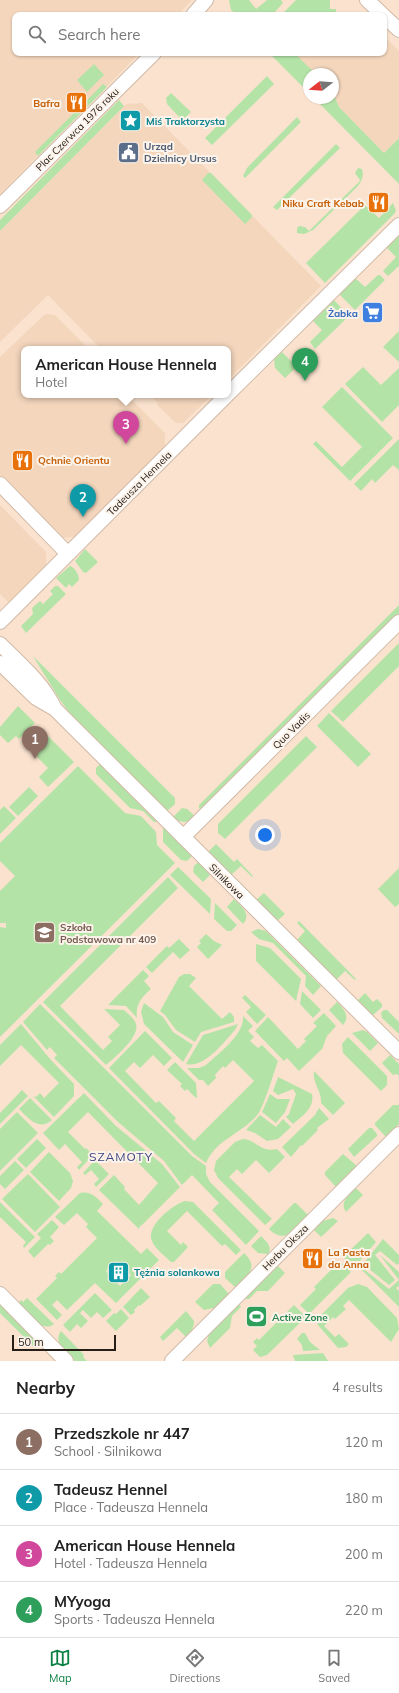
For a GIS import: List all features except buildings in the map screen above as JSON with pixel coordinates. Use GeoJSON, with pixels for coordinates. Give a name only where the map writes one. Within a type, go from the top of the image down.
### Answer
{"type":"FeatureCollection","features":[{"type":"Feature","properties":{"kind":"street"},"geometry":{"type":"LineString","coordinates":[[367,0],[381,12]]}},
{"type":"Feature","properties":{"kind":"street"},"geometry":{"type":"LineString","coordinates":[[196,12],[205,1]]}},
{"type":"Feature","properties":{"kind":"street"},"geometry":{"type":"LineString","coordinates":[[387,18],[399,30]]}},
{"type":"Feature","properties":{"kind":"street","name":"Plac Czerwca 1976 roku"},"geometry":{"type":"LineString","coordinates":[[0,206],[151,56]]}},
{"type":"Feature","properties":{"kind":"street","name":"Tadeusza Hennela"},"geometry":{"type":"LineString","coordinates":[[231,392],[399,225]]}},
{"type":"Feature","properties":{"kind":"street","name":"Tadeusza Hennela"},"geometry":{"type":"LineString","coordinates":[[0,622],[225,398]]}},
{"type":"Feature","properties":{"kind":"street"},"geometry":{"type":"LineString","coordinates":[[0,484],[68,554]]}},
{"type":"Feature","properties":{"kind":"street","name":"Quo Vadis"},"geometry":{"type":"LineString","coordinates":[[184,838],[399,622]]}},
{"type":"Feature","properties":{"kind":"street","name":"Silnikowa"},"geometry":{"type":"LineString","coordinates":[[0,644],[40,685],[49,697],[55,709]]}},
{"type":"Feature","properties":{"kind":"street","name":"Silnikowa"},"geometry":{"type":"LineString","coordinates":[[0,663],[36,698],[55,709],[399,1052]]}},
{"type":"Feature","properties":{"kind":"street","name":"Herbu Oksza"},"geometry":{"type":"LineString","coordinates":[[172,1361],[399,1134]]}},
{"type":"Feature","properties":{"kind":"street"},"geometry":{"type":"LineString","coordinates":[[0,1294],[66,1361]]}},
{"type":"Feature","properties":{"kind":"shaded area"},"geometry":{"type":"Polygon","coordinates":[[[0,0],[192,0],[181,12],[12,12],[12,56],[137,56],[0,194],[0,0]]]}},
{"type":"Feature","properties":{"kind":"shaded area"},"geometry":{"type":"Polygon","coordinates":[[[387,39],[399,51],[399,138],[384,153],[336,104],[339,104],[339,68],[303,69],[288,56],[387,56],[387,39]]]}},
{"type":"Feature","properties":{"kind":"shaded area"},"geometry":{"type":"Polygon","coordinates":[[[142,103],[321,286],[231,377],[231,346],[98,346],[48,295],[0,342],[0,231],[127,104],[142,103]]]}},
{"type":"Feature","properties":{"kind":"shaded area"},"geometry":{"type":"Polygon","coordinates":[[[44,315],[55,315],[85,345],[21,346],[21,398],[130,398],[165,433],[165,449],[75,537],[61,538],[0,475],[0,357],[44,315]]]}},
{"type":"Feature","properties":{"kind":"shaded area"},"geometry":{"type":"Polygon","coordinates":[[[153,398],[209,398],[183,423],[176,423],[157,405],[158,403],[153,398]]]}},
{"type":"Feature","properties":{"kind":"shaded area"},"geometry":{"type":"Polygon","coordinates":[[[0,505],[46,552],[46,566],[9,603],[0,594],[0,505]]]}},
{"type":"Feature","properties":{"kind":"green space"},"geometry":{"type":"Polygon","coordinates":[[[229,0],[249,0],[256,9],[267,0],[281,0],[283,3],[275,12],[233,12],[231,10],[229,0]]]}},
{"type":"Feature","properties":{"kind":"green space"},"geometry":{"type":"Polygon","coordinates":[[[296,0],[330,0],[330,9],[336,9],[336,12],[284,12],[296,0]]]}},
{"type":"Feature","properties":{"kind":"green space"},"geometry":{"type":"Polygon","coordinates":[[[272,56],[297,56],[310,68],[303,68],[303,87],[272,56]]]}},
{"type":"Feature","properties":{"kind":"green space"},"geometry":{"type":"Polygon","coordinates":[[[94,64],[104,75],[87,92],[77,80],[94,64]]]}},
{"type":"Feature","properties":{"kind":"green space"},"geometry":{"type":"Polygon","coordinates":[[[267,76],[274,84],[212,145],[205,138],[267,76]]]}},
{"type":"Feature","properties":{"kind":"green space"},"geometry":{"type":"Polygon","coordinates":[[[103,84],[107,87],[38,156],[35,152],[103,84]]]}},
{"type":"Feature","properties":{"kind":"green space"},"geometry":{"type":"Polygon","coordinates":[[[171,93],[191,112],[185,118],[181,119],[167,104],[166,98],[171,93]]]}},
{"type":"Feature","properties":{"kind":"green space"},"geometry":{"type":"Polygon","coordinates":[[[119,100],[124,106],[0,231],[0,220],[119,100]]]}},
{"type":"Feature","properties":{"kind":"green space"},"geometry":{"type":"Polygon","coordinates":[[[320,104],[338,104],[384,153],[399,138],[399,184],[320,104]]]}},
{"type":"Feature","properties":{"kind":"green space"},"geometry":{"type":"Polygon","coordinates":[[[297,117],[301,122],[245,178],[243,176],[247,168],[297,117]]]}},
{"type":"Feature","properties":{"kind":"green space"},"geometry":{"type":"Polygon","coordinates":[[[336,144],[340,148],[277,210],[273,207],[336,144]]]}},
{"type":"Feature","properties":{"kind":"green space"},"geometry":{"type":"Polygon","coordinates":[[[358,168],[362,169],[363,173],[362,180],[358,186],[313,230],[304,234],[297,233],[297,228],[299,226],[305,227],[309,231],[359,182],[360,180],[355,173],[358,168]]]}},
{"type":"Feature","properties":{"kind":"green space"},"geometry":{"type":"Polygon","coordinates":[[[208,173],[211,173],[252,215],[252,217],[245,224],[202,180],[208,173]]]}},
{"type":"Feature","properties":{"kind":"green space"},"geometry":{"type":"Polygon","coordinates":[[[393,203],[396,211],[394,214],[325,283],[306,263],[365,205],[379,218],[393,203]]]}},
{"type":"Feature","properties":{"kind":"green space"},"geometry":{"type":"Polygon","coordinates":[[[399,235],[399,266],[388,276],[383,271],[396,257],[387,248],[399,235]]]}},
{"type":"Feature","properties":{"kind":"green space"},"geometry":{"type":"Polygon","coordinates":[[[378,275],[385,280],[355,310],[339,294],[355,278],[365,287],[378,275]]]}},
{"type":"Feature","properties":{"kind":"green space"},"geometry":{"type":"Polygon","coordinates":[[[334,300],[349,316],[315,349],[310,342],[322,330],[313,321],[334,300]]]}},
{"type":"Feature","properties":{"kind":"green space"},"geometry":{"type":"Polygon","coordinates":[[[399,331],[399,362],[383,347],[399,331]]]}},
{"type":"Feature","properties":{"kind":"green space"},"geometry":{"type":"Polygon","coordinates":[[[306,347],[311,353],[285,378],[275,368],[274,359],[282,352],[291,361],[306,347]]]}},
{"type":"Feature","properties":{"kind":"green space"},"geometry":{"type":"Polygon","coordinates":[[[363,367],[381,385],[399,368],[399,405],[382,422],[345,384],[363,367]]]}},
{"type":"Feature","properties":{"kind":"green space"},"geometry":{"type":"Polygon","coordinates":[[[342,387],[393,438],[350,481],[313,444],[316,441],[342,467],[362,447],[322,407],[342,387]]]}},
{"type":"Feature","properties":{"kind":"green space"},"geometry":{"type":"Polygon","coordinates":[[[399,439],[399,470],[393,465],[375,483],[372,479],[361,491],[354,484],[399,439]]]}},
{"type":"Feature","properties":{"kind":"green space"},"geometry":{"type":"Polygon","coordinates":[[[85,549],[98,562],[86,573],[83,572],[75,561],[85,549]]]}},
{"type":"Feature","properties":{"kind":"green space"},"geometry":{"type":"Polygon","coordinates":[[[70,566],[74,568],[79,580],[72,587],[69,584],[66,588],[56,578],[70,566]]]}},
{"type":"Feature","properties":{"kind":"green space"},"geometry":{"type":"Polygon","coordinates":[[[55,586],[58,586],[66,594],[26,633],[21,626],[33,614],[32,608],[40,601],[43,604],[53,594],[50,591],[55,586]]]}},
{"type":"Feature","properties":{"kind":"green space"},"geometry":{"type":"Polygon","coordinates":[[[399,605],[399,614],[202,811],[199,808],[199,805],[399,605]]]}},
{"type":"Feature","properties":{"kind":"green space"},"geometry":{"type":"Polygon","coordinates":[[[399,643],[399,666],[343,722],[331,711],[399,643]]]}},
{"type":"Feature","properties":{"kind":"green space"},"geometry":{"type":"Polygon","coordinates":[[[33,656],[175,798],[175,804],[167,811],[69,712],[33,656]]]}},
{"type":"Feature","properties":{"kind":"green space"},"geometry":{"type":"Polygon","coordinates":[[[18,706],[35,723],[19,739],[16,736],[8,743],[0,735],[0,727],[18,706]]]}},
{"type":"Feature","properties":{"kind":"green space"},"geometry":{"type":"Polygon","coordinates":[[[329,713],[371,754],[358,767],[317,726],[329,713]]]}},
{"type":"Feature","properties":{"kind":"green space"},"geometry":{"type":"Polygon","coordinates":[[[38,726],[74,762],[48,787],[39,777],[48,768],[22,742],[38,726]]]}},
{"type":"Feature","properties":{"kind":"green space"},"geometry":{"type":"Polygon","coordinates":[[[306,736],[317,747],[225,839],[218,833],[218,824],[306,736]]]}},
{"type":"Feature","properties":{"kind":"green space"},"geometry":{"type":"Polygon","coordinates":[[[100,764],[157,822],[154,822],[143,811],[130,808],[96,774],[96,768],[100,764]]]}},
{"type":"Feature","properties":{"kind":"green space","name":"Szkoła Podstawowa nr 409"},"geometry":{"type":"Polygon","coordinates":[[[78,766],[125,813],[141,816],[156,832],[157,845],[175,863],[0,1037],[0,927],[6,928],[6,923],[0,923],[0,891],[15,876],[0,861],[0,843],[78,766]]]}},
{"type":"Feature","properties":{"kind":"green space"},"geometry":{"type":"Polygon","coordinates":[[[29,787],[38,796],[18,816],[9,807],[29,787]]]}},
{"type":"Feature","properties":{"kind":"green space"},"geometry":{"type":"Polygon","coordinates":[[[4,806],[16,818],[0,834],[0,810],[4,806]]]}},
{"type":"Feature","properties":{"kind":"green space"},"geometry":{"type":"Polygon","coordinates":[[[182,808],[187,809],[196,817],[190,821],[182,822],[173,817],[182,808]]]}},
{"type":"Feature","properties":{"kind":"green space"},"geometry":{"type":"Polygon","coordinates":[[[163,827],[192,856],[187,861],[181,860],[163,842],[163,827]]]}},
{"type":"Feature","properties":{"kind":"green space"},"geometry":{"type":"Polygon","coordinates":[[[216,844],[234,862],[237,859],[253,876],[252,877],[241,866],[231,875],[208,852],[216,844]]]}},
{"type":"Feature","properties":{"kind":"green space"},"geometry":{"type":"Polygon","coordinates":[[[198,862],[210,875],[203,882],[193,872],[194,866],[198,862]]]}},
{"type":"Feature","properties":{"kind":"green space"},"geometry":{"type":"Polygon","coordinates":[[[178,867],[211,899],[210,914],[170,875],[178,867]]]}},
{"type":"Feature","properties":{"kind":"green space"},"geometry":{"type":"Polygon","coordinates":[[[399,868],[399,904],[395,907],[378,889],[399,868]]]}},
{"type":"Feature","properties":{"kind":"green space"},"geometry":{"type":"Polygon","coordinates":[[[168,877],[178,888],[60,1006],[103,1050],[112,1041],[108,1037],[120,1025],[104,1009],[124,1010],[134,1020],[136,1029],[131,1041],[106,1065],[43,1002],[168,877]]]}},
{"type":"Feature","properties":{"kind":"green space"},"geometry":{"type":"Polygon","coordinates":[[[264,893],[285,914],[277,921],[256,900],[264,893]]]}},
{"type":"Feature","properties":{"kind":"green space"},"geometry":{"type":"Polygon","coordinates":[[[234,899],[242,907],[246,914],[243,924],[227,907],[234,899]]]}},
{"type":"Feature","properties":{"kind":"green space"},"geometry":{"type":"Polygon","coordinates":[[[215,903],[237,925],[231,931],[227,931],[214,919],[215,903]]]}},
{"type":"Feature","properties":{"kind":"green space"},"geometry":{"type":"Polygon","coordinates":[[[299,921],[356,979],[355,980],[345,971],[336,980],[296,941],[305,931],[297,923],[299,921]]]}},
{"type":"Feature","properties":{"kind":"green space"},"geometry":{"type":"Polygon","coordinates":[[[258,929],[266,931],[321,986],[313,995],[305,986],[306,976],[273,943],[259,939],[251,932],[258,929]]]}},
{"type":"Feature","properties":{"kind":"green space"},"geometry":{"type":"Polygon","coordinates":[[[206,934],[214,941],[222,945],[208,959],[197,947],[201,943],[199,941],[206,934]]]}},
{"type":"Feature","properties":{"kind":"green space"},"geometry":{"type":"Polygon","coordinates":[[[179,939],[190,950],[180,959],[173,952],[152,973],[146,967],[167,946],[169,948],[179,939]]]}},
{"type":"Feature","properties":{"kind":"green space"},"geometry":{"type":"Polygon","coordinates":[[[256,944],[270,948],[301,979],[296,1001],[256,961],[256,944]]]}},
{"type":"Feature","properties":{"kind":"green space"},"geometry":{"type":"Polygon","coordinates":[[[143,970],[149,976],[144,981],[151,989],[138,1005],[137,1018],[126,1006],[108,1005],[143,970]]]}},
{"type":"Feature","properties":{"kind":"green space"},"geometry":{"type":"Polygon","coordinates":[[[184,974],[190,974],[196,978],[189,986],[222,1019],[230,1012],[234,1017],[234,1022],[201,1032],[195,1042],[176,1030],[165,1015],[160,1011],[179,977],[184,974]]]}},
{"type":"Feature","properties":{"kind":"green space"},"geometry":{"type":"Polygon","coordinates":[[[302,991],[321,1010],[313,1018],[300,1004],[302,991]]]}},
{"type":"Feature","properties":{"kind":"green space"},"geometry":{"type":"Polygon","coordinates":[[[365,993],[373,1002],[377,999],[382,1004],[382,1007],[372,1016],[357,1001],[365,993]]]}},
{"type":"Feature","properties":{"kind":"green space"},"geometry":{"type":"Polygon","coordinates":[[[245,995],[266,1015],[257,1024],[246,1012],[251,1007],[242,998],[245,995]]]}},
{"type":"Feature","properties":{"kind":"green space"},"geometry":{"type":"Polygon","coordinates":[[[337,1002],[344,1010],[346,1015],[343,1025],[329,1010],[337,1002]]]}},
{"type":"Feature","properties":{"kind":"green space"},"geometry":{"type":"Polygon","coordinates":[[[144,1003],[163,1017],[173,1032],[193,1045],[183,1062],[144,1024],[141,1012],[144,1003]]]}},
{"type":"Feature","properties":{"kind":"green space"},"geometry":{"type":"Polygon","coordinates":[[[40,1004],[192,1156],[206,1166],[206,1174],[210,1182],[259,1231],[246,1245],[212,1210],[219,1203],[192,1175],[182,1185],[164,1161],[118,1122],[54,1058],[57,1055],[50,1047],[47,1050],[23,1022],[40,1004]]]}},
{"type":"Feature","properties":{"kind":"green space"},"geometry":{"type":"Polygon","coordinates":[[[384,1010],[387,1010],[399,1022],[399,1034],[382,1018],[381,1013],[384,1010]]]}},
{"type":"Feature","properties":{"kind":"green space"},"geometry":{"type":"Polygon","coordinates":[[[324,1013],[336,1026],[327,1036],[322,1049],[299,1071],[287,1058],[284,1061],[255,1031],[268,1017],[298,1049],[306,1041],[304,1039],[317,1026],[313,1023],[324,1013]]]}},
{"type":"Feature","properties":{"kind":"green space"},"geometry":{"type":"Polygon","coordinates":[[[243,1016],[253,1026],[248,1031],[254,1037],[250,1041],[258,1048],[262,1045],[278,1061],[266,1097],[258,1114],[252,1121],[216,1148],[206,1163],[194,1154],[109,1068],[145,1031],[172,1058],[164,1066],[153,1055],[140,1068],[134,1062],[125,1071],[156,1103],[159,1101],[176,1118],[174,1121],[194,1141],[254,1081],[233,1060],[225,1068],[223,1066],[215,1075],[216,1078],[208,1086],[203,1080],[199,1080],[187,1068],[199,1068],[206,1065],[224,1049],[240,1030],[243,1023],[243,1016]]]}},
{"type":"Feature","properties":{"kind":"green space"},"geometry":{"type":"Polygon","coordinates":[[[21,1024],[51,1060],[74,1084],[74,1096],[54,1117],[33,1096],[36,1097],[40,1093],[44,1098],[59,1083],[21,1045],[0,1066],[0,1045],[21,1024]]]}},
{"type":"Feature","properties":{"kind":"green space"},"geometry":{"type":"Polygon","coordinates":[[[238,1024],[235,1030],[207,1059],[193,1064],[186,1064],[203,1035],[238,1024]]]}},
{"type":"Feature","properties":{"kind":"green space"},"geometry":{"type":"Polygon","coordinates":[[[363,1030],[378,1043],[370,1051],[352,1033],[363,1030]]]}},
{"type":"Feature","properties":{"kind":"green space"},"geometry":{"type":"Polygon","coordinates":[[[348,1037],[387,1076],[387,1085],[381,1091],[343,1053],[342,1044],[348,1037]]]}},
{"type":"Feature","properties":{"kind":"green space"},"geometry":{"type":"Polygon","coordinates":[[[390,1055],[399,1064],[399,1076],[397,1074],[393,1075],[382,1063],[390,1055]]]}},
{"type":"Feature","properties":{"kind":"green space"},"geometry":{"type":"Polygon","coordinates":[[[175,1062],[196,1083],[196,1098],[187,1089],[185,1091],[180,1086],[182,1084],[167,1070],[175,1062]]]}},
{"type":"Feature","properties":{"kind":"green space"},"geometry":{"type":"Polygon","coordinates":[[[314,1071],[345,1103],[333,1115],[321,1103],[320,1095],[314,1079],[314,1071]]]}},
{"type":"Feature","properties":{"kind":"green space"},"geometry":{"type":"Polygon","coordinates":[[[278,1077],[312,1094],[312,1103],[310,1108],[293,1124],[286,1117],[289,1114],[296,1094],[293,1089],[278,1095],[273,1091],[278,1077]]]}},
{"type":"Feature","properties":{"kind":"green space"},"geometry":{"type":"Polygon","coordinates":[[[22,1090],[28,1096],[0,1124],[0,1113],[22,1090]]]}},
{"type":"Feature","properties":{"kind":"green space"},"geometry":{"type":"Polygon","coordinates":[[[84,1093],[116,1126],[162,1164],[180,1187],[140,1226],[139,1229],[99,1190],[114,1175],[125,1187],[124,1189],[139,1205],[158,1183],[88,1112],[68,1132],[93,1155],[79,1170],[77,1167],[82,1162],[65,1144],[59,1150],[43,1133],[84,1093]]]}},
{"type":"Feature","properties":{"kind":"green space"},"geometry":{"type":"Polygon","coordinates":[[[270,1094],[277,1099],[290,1099],[285,1112],[276,1123],[262,1112],[270,1094]]]}},
{"type":"Feature","properties":{"kind":"green space"},"geometry":{"type":"Polygon","coordinates":[[[30,1098],[52,1120],[47,1123],[38,1124],[30,1120],[19,1109],[30,1098]]]}},
{"type":"Feature","properties":{"kind":"green space"},"geometry":{"type":"Polygon","coordinates":[[[393,1105],[399,1105],[399,1124],[386,1137],[375,1125],[375,1123],[393,1105]]]}},
{"type":"Feature","properties":{"kind":"green space"},"geometry":{"type":"Polygon","coordinates":[[[319,1108],[329,1119],[317,1128],[318,1130],[302,1146],[301,1145],[291,1157],[282,1147],[315,1115],[319,1108]]]}},
{"type":"Feature","properties":{"kind":"green space"},"geometry":{"type":"Polygon","coordinates":[[[17,1112],[38,1133],[0,1171],[0,1129],[17,1112]]]}},
{"type":"Feature","properties":{"kind":"green space"},"geometry":{"type":"Polygon","coordinates":[[[260,1115],[276,1127],[283,1119],[291,1127],[278,1139],[267,1141],[255,1133],[246,1130],[260,1115]]]}},
{"type":"Feature","properties":{"kind":"green space"},"geometry":{"type":"Polygon","coordinates":[[[369,1128],[372,1128],[377,1136],[354,1157],[348,1149],[369,1128]]]}},
{"type":"Feature","properties":{"kind":"green space"},"geometry":{"type":"Polygon","coordinates":[[[37,1139],[46,1148],[26,1168],[17,1159],[37,1139]]]}},
{"type":"Feature","properties":{"kind":"green space"},"geometry":{"type":"Polygon","coordinates":[[[243,1139],[248,1140],[262,1148],[271,1150],[277,1149],[285,1157],[269,1173],[256,1160],[242,1174],[237,1169],[229,1177],[272,1219],[265,1225],[218,1178],[214,1170],[216,1161],[235,1142],[243,1139]]]}},
{"type":"Feature","properties":{"kind":"green space"},"geometry":{"type":"Polygon","coordinates":[[[49,1152],[70,1173],[73,1181],[71,1188],[59,1201],[30,1172],[49,1152]]]}},
{"type":"Feature","properties":{"kind":"green space"},"geometry":{"type":"Polygon","coordinates":[[[343,1154],[357,1166],[336,1187],[325,1175],[325,1172],[343,1154]]]}},
{"type":"Feature","properties":{"kind":"green space"},"geometry":{"type":"Polygon","coordinates":[[[95,1160],[109,1174],[96,1187],[94,1184],[99,1179],[91,1170],[85,1175],[83,1173],[95,1160]]]}},
{"type":"Feature","properties":{"kind":"green space"},"geometry":{"type":"Polygon","coordinates":[[[15,1161],[24,1170],[5,1189],[0,1184],[0,1176],[15,1161]]]}},
{"type":"Feature","properties":{"kind":"green space"},"geometry":{"type":"Polygon","coordinates":[[[28,1174],[60,1207],[35,1232],[2,1199],[28,1174]]]}},
{"type":"Feature","properties":{"kind":"green space"},"geometry":{"type":"Polygon","coordinates":[[[356,1188],[363,1195],[346,1212],[344,1202],[356,1188]]]}},
{"type":"Feature","properties":{"kind":"green space"},"geometry":{"type":"Polygon","coordinates":[[[80,1193],[90,1194],[96,1197],[103,1204],[97,1211],[141,1254],[147,1248],[159,1260],[116,1303],[95,1283],[67,1310],[57,1300],[52,1305],[62,1315],[57,1320],[36,1299],[57,1278],[55,1276],[59,1272],[61,1274],[97,1238],[86,1227],[88,1224],[77,1213],[64,1225],[55,1217],[80,1193]],[[116,1261],[106,1271],[120,1286],[131,1275],[116,1261]]]}},
{"type":"Feature","properties":{"kind":"green space"},"geometry":{"type":"Polygon","coordinates":[[[185,1201],[193,1202],[241,1250],[236,1255],[225,1244],[222,1246],[187,1211],[167,1231],[181,1245],[183,1242],[188,1247],[174,1262],[171,1262],[155,1247],[151,1235],[156,1223],[167,1211],[185,1201]]]}},
{"type":"Feature","properties":{"kind":"green space"},"geometry":{"type":"Polygon","coordinates":[[[0,1202],[35,1237],[24,1248],[23,1246],[26,1242],[0,1217],[0,1202]]]}},
{"type":"Feature","properties":{"kind":"green space"},"geometry":{"type":"Polygon","coordinates":[[[294,1203],[296,1203],[308,1215],[290,1233],[280,1236],[275,1234],[269,1229],[294,1203]]]}},
{"type":"Feature","properties":{"kind":"green space"},"geometry":{"type":"Polygon","coordinates":[[[333,1218],[338,1221],[321,1237],[314,1230],[323,1221],[333,1218]]]}},
{"type":"Feature","properties":{"kind":"green space"},"geometry":{"type":"Polygon","coordinates":[[[52,1220],[59,1227],[50,1237],[54,1241],[50,1245],[48,1244],[34,1258],[28,1251],[41,1238],[37,1234],[52,1220]]]}},
{"type":"Feature","properties":{"kind":"green space"},"geometry":{"type":"Polygon","coordinates":[[[368,1233],[376,1242],[354,1268],[343,1257],[368,1233]]]}},
{"type":"Feature","properties":{"kind":"green space"},"geometry":{"type":"Polygon","coordinates":[[[261,1236],[267,1242],[270,1249],[268,1254],[258,1253],[251,1246],[261,1236]]]}},
{"type":"Feature","properties":{"kind":"green space"},"geometry":{"type":"Polygon","coordinates":[[[383,1239],[399,1255],[399,1263],[397,1265],[380,1251],[375,1255],[395,1280],[389,1285],[363,1264],[383,1239]]]}},
{"type":"Feature","properties":{"kind":"green space"},"geometry":{"type":"Polygon","coordinates":[[[244,1253],[249,1258],[251,1263],[250,1272],[235,1287],[225,1278],[225,1272],[244,1253]]]}},
{"type":"Feature","properties":{"kind":"green space"},"geometry":{"type":"Polygon","coordinates":[[[380,1255],[399,1272],[399,1280],[380,1255]]]}},
{"type":"Feature","properties":{"kind":"green space"},"geometry":{"type":"Polygon","coordinates":[[[340,1261],[351,1272],[309,1314],[300,1305],[316,1289],[314,1287],[340,1261]]]}},
{"type":"Feature","properties":{"kind":"green space"},"geometry":{"type":"Polygon","coordinates":[[[278,1266],[285,1273],[268,1291],[257,1291],[249,1299],[245,1298],[278,1266]]]}},
{"type":"Feature","properties":{"kind":"green space"},"geometry":{"type":"Polygon","coordinates":[[[361,1267],[389,1289],[399,1280],[399,1286],[396,1288],[399,1291],[399,1307],[360,1268],[361,1267]]]}},
{"type":"Feature","properties":{"kind":"green space"},"geometry":{"type":"Polygon","coordinates":[[[213,1284],[220,1284],[229,1294],[214,1308],[204,1310],[195,1302],[213,1284]]]}},
{"type":"Feature","properties":{"kind":"green space"},"geometry":{"type":"Polygon","coordinates":[[[358,1284],[367,1287],[397,1318],[399,1329],[391,1342],[349,1300],[343,1306],[346,1309],[335,1319],[333,1317],[324,1326],[335,1337],[339,1334],[349,1344],[346,1347],[338,1348],[317,1324],[321,1321],[318,1318],[348,1288],[358,1284]]]}},
{"type":"Feature","properties":{"kind":"green space"},"geometry":{"type":"Polygon","coordinates":[[[141,1288],[150,1297],[140,1306],[139,1305],[134,1310],[135,1312],[131,1315],[123,1307],[141,1288]]]}},
{"type":"Feature","properties":{"kind":"green space"},"geometry":{"type":"Polygon","coordinates":[[[95,1293],[112,1310],[103,1318],[97,1312],[91,1318],[83,1310],[80,1313],[88,1321],[81,1328],[77,1324],[70,1332],[63,1325],[95,1293]]]}},
{"type":"Feature","properties":{"kind":"green space"},"geometry":{"type":"Polygon","coordinates":[[[27,1298],[54,1324],[44,1326],[34,1321],[18,1303],[21,1300],[23,1302],[27,1298]]]}},
{"type":"Feature","properties":{"kind":"green space"},"geometry":{"type":"Polygon","coordinates":[[[0,1303],[40,1344],[35,1348],[0,1313],[0,1303]]]}},
{"type":"Feature","properties":{"kind":"green space"},"geometry":{"type":"Polygon","coordinates":[[[239,1304],[241,1307],[232,1316],[230,1328],[210,1348],[207,1341],[209,1334],[239,1304]]]}},
{"type":"Feature","properties":{"kind":"green space"},"geometry":{"type":"Polygon","coordinates":[[[294,1305],[306,1317],[267,1355],[260,1357],[253,1350],[257,1346],[253,1342],[257,1338],[259,1340],[294,1305]]]}},
{"type":"Feature","properties":{"kind":"green space"},"geometry":{"type":"Polygon","coordinates":[[[121,1309],[129,1318],[116,1331],[106,1321],[114,1313],[116,1314],[121,1309]]]}},
{"type":"Feature","properties":{"kind":"green space"},"geometry":{"type":"Polygon","coordinates":[[[186,1311],[194,1321],[193,1328],[186,1337],[177,1328],[163,1341],[160,1337],[186,1311]]]}},
{"type":"Feature","properties":{"kind":"green space"},"geometry":{"type":"Polygon","coordinates":[[[61,1331],[84,1355],[83,1357],[87,1361],[75,1361],[62,1348],[58,1340],[61,1331]]]}},
{"type":"Feature","properties":{"kind":"green space"},"geometry":{"type":"Polygon","coordinates":[[[302,1333],[305,1333],[310,1342],[320,1350],[303,1351],[302,1345],[297,1339],[302,1333]]]}},
{"type":"Feature","properties":{"kind":"green space"},"geometry":{"type":"Polygon","coordinates":[[[323,1353],[328,1361],[295,1361],[293,1355],[323,1353]]]}},
{"type":"Feature","properties":{"kind":"place","name":"Bafra"},"geometry":{"type":"Point","coordinates":[76,103]}},
{"type":"Feature","properties":{"kind":"place","name":"Miś Traktorzysta"},"geometry":{"type":"Point","coordinates":[130,121]}},
{"type":"Feature","properties":{"kind":"place","name":"Urząd Dzielnicy Ursus"},"geometry":{"type":"Point","coordinates":[129,152]}},
{"type":"Feature","properties":{"kind":"place","name":"Niku Craft Kebab"},"geometry":{"type":"Point","coordinates":[379,203]}},
{"type":"Feature","properties":{"kind":"place","name":"Żabka"},"geometry":{"type":"Point","coordinates":[373,313]}},
{"type":"Feature","properties":{"kind":"place","name":"MYyoga"},"geometry":{"type":"Point","coordinates":[305,381]}},
{"type":"Feature","properties":{"kind":"place","name":"American House Hennela"},"geometry":{"type":"Point","coordinates":[126,444]}},
{"type":"Feature","properties":{"kind":"place","name":"Qchnie Orientu"},"geometry":{"type":"Point","coordinates":[23,460]}},
{"type":"Feature","properties":{"kind":"place","name":"Tadeusz Hennel"},"geometry":{"type":"Point","coordinates":[83,517]}},
{"type":"Feature","properties":{"kind":"place","name":"Przedszkole nr 447"},"geometry":{"type":"Point","coordinates":[35,759]}},
{"type":"Feature","properties":{"kind":"place","name":"Szkoła Podstawowa nr 409"},"geometry":{"type":"Point","coordinates":[44,933]}},
{"type":"Feature","properties":{"kind":"place","name":"La Pasta da Anna"},"geometry":{"type":"Point","coordinates":[313,1258]}},
{"type":"Feature","properties":{"kind":"place","name":"Tężnia solankowa"},"geometry":{"type":"Point","coordinates":[118,1272]}},
{"type":"Feature","properties":{"kind":"place","name":"Active Zone"},"geometry":{"type":"Point","coordinates":[257,1317]}},
{"type":"Feature","properties":{"kind":"district","name":"SZAMOTY"},"geometry":{"type":"Point","coordinates":[121,1157]}}]}
